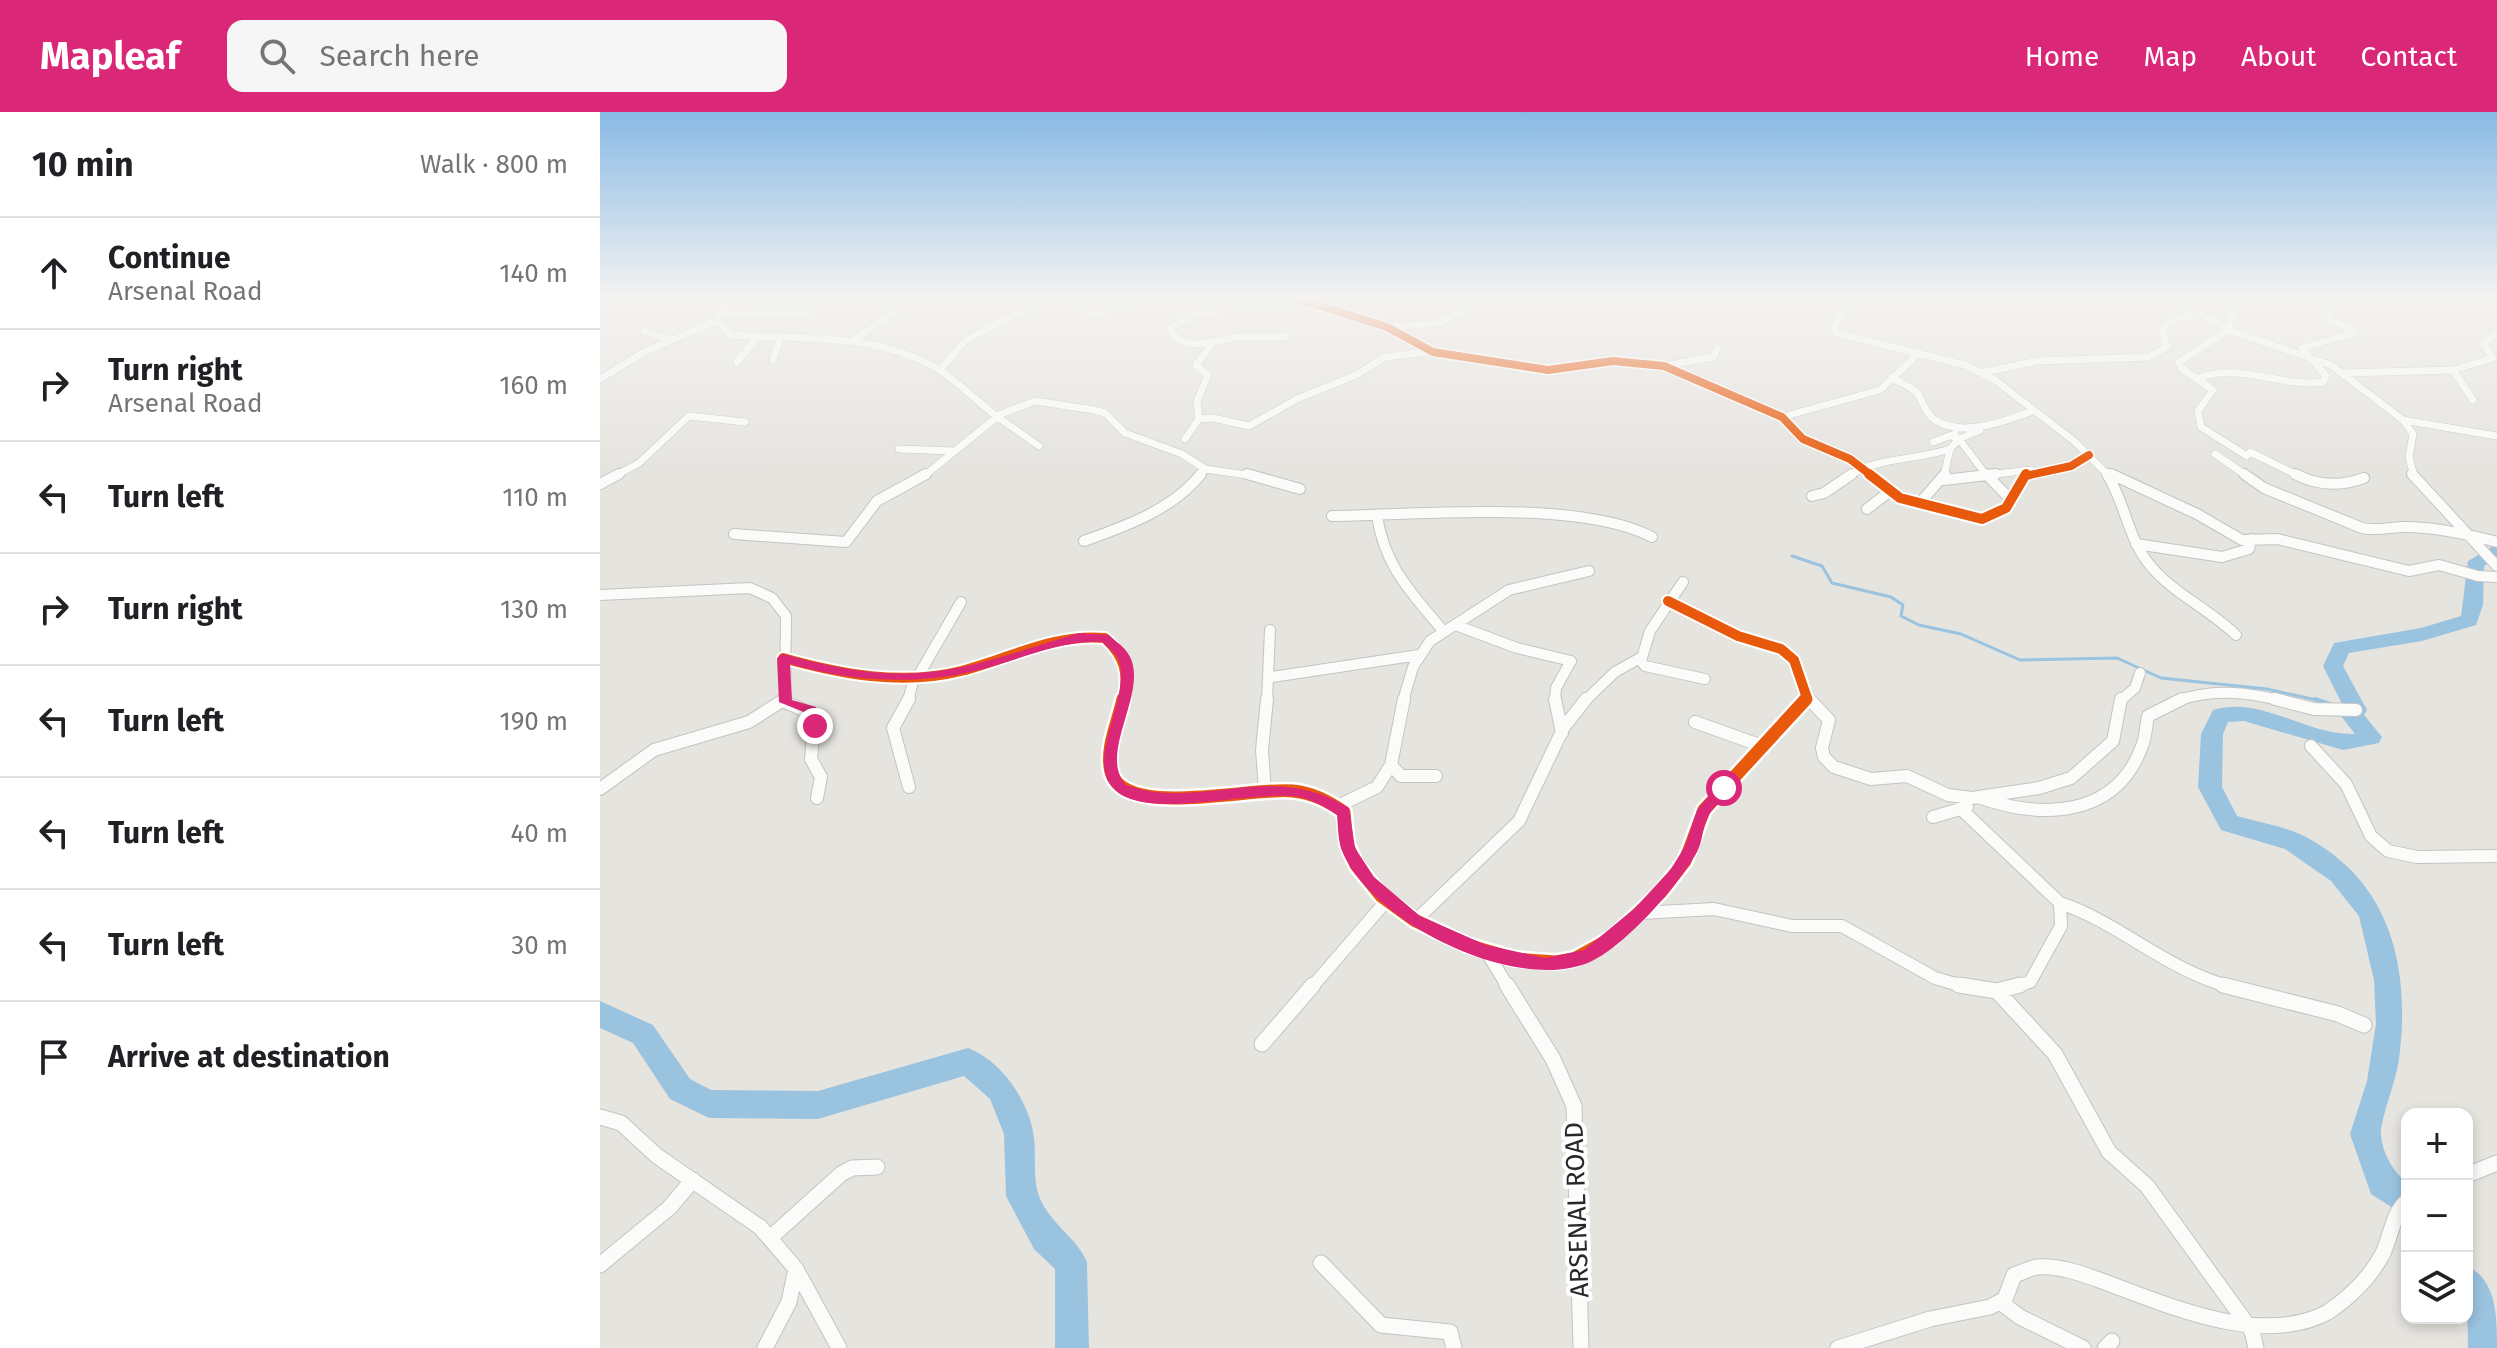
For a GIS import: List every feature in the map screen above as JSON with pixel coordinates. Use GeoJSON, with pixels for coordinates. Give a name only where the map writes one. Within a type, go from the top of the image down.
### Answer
{"type":"FeatureCollection","features":[{"type":"Feature","properties":{"kind":"street"},"geometry":{"type":"LineString","coordinates":[[600,379],[638,355]]}},
{"type":"Feature","properties":{"kind":"street"},"geometry":{"type":"LineString","coordinates":[[737,362],[743,355]]}},
{"type":"Feature","properties":{"kind":"street"},"geometry":{"type":"LineString","coordinates":[[773,360],[775,355]]}},
{"type":"Feature","properties":{"kind":"street"},"geometry":{"type":"LineString","coordinates":[[903,355],[940,370],[1039,446]]}},
{"type":"Feature","properties":{"kind":"street"},"geometry":{"type":"LineString","coordinates":[[940,370],[953,355]]}},
{"type":"Feature","properties":{"kind":"street"},"geometry":{"type":"LineString","coordinates":[[1199,419],[1194,409],[1198,392],[1208,375],[1196,365],[1204,355]]}},
{"type":"Feature","properties":{"kind":"street"},"geometry":{"type":"LineString","coordinates":[[1199,419],[1213,418],[1233,425],[1249,426],[1297,399],[1356,375],[1385,357],[1407,355]]}},
{"type":"Feature","properties":{"kind":"street"},"geometry":{"type":"LineString","coordinates":[[1450,355],[1548,370],[1613,361],[1664,366],[1714,355]]}},
{"type":"Feature","properties":{"kind":"street"},"geometry":{"type":"LineString","coordinates":[[1782,417],[1880,390],[1917,355]]}},
{"type":"Feature","properties":{"kind":"street"},"geometry":{"type":"LineString","coordinates":[[1925,355],[1985,372],[2089,455],[2106,472],[2118,491],[2136,544],[2166,583],[2216,615],[2236,635]]}},
{"type":"Feature","properties":{"kind":"street"},"geometry":{"type":"LineString","coordinates":[[1985,372],[2037,361],[2153,355]]}},
{"type":"Feature","properties":{"kind":"street"},"geometry":{"type":"LineString","coordinates":[[2190,355],[2179,362],[2181,368],[2213,390],[2198,411],[2201,427],[2248,454],[2307,480],[2343,486],[2364,478]]}},
{"type":"Feature","properties":{"kind":"street"},"geometry":{"type":"LineString","coordinates":[[2199,378],[2211,370],[2228,369],[2282,383],[2326,380],[2323,371],[2305,355]]}},
{"type":"Feature","properties":{"kind":"street"},"geometry":{"type":"LineString","coordinates":[[2305,355],[2344,373],[2403,420],[2413,434],[2409,457],[2412,474],[2466,534],[2495,559]]}},
{"type":"Feature","properties":{"kind":"street"},"geometry":{"type":"LineString","coordinates":[[2344,373],[2453,370],[2495,359]]}},
{"type":"Feature","properties":{"kind":"street"},"geometry":{"type":"LineString","coordinates":[[1664,366],[1782,417],[1803,439],[1862,467],[1889,492],[1919,504],[1988,519],[2012,501],[2021,489],[2023,477],[2031,470]]}},
{"type":"Feature","properties":{"kind":"street"},"geometry":{"type":"LineString","coordinates":[[2453,370],[2455,379],[2473,400]]}},
{"type":"Feature","properties":{"kind":"street"},"geometry":{"type":"LineString","coordinates":[[1891,378],[1917,392],[1922,409],[1943,424],[1992,425]]}},
{"type":"Feature","properties":{"kind":"street"},"geometry":{"type":"LineString","coordinates":[[734,534],[846,542],[877,501],[915,483],[996,416],[1035,401],[1105,413],[1125,433],[1182,454],[1205,469],[1247,474],[1300,489]]}},
{"type":"Feature","properties":{"kind":"street"},"geometry":{"type":"LineString","coordinates":[[1812,496],[1824,493],[1862,467],[1915,459],[1992,425],[2033,411]]}},
{"type":"Feature","properties":{"kind":"street"},"geometry":{"type":"LineString","coordinates":[[600,484],[639,463],[686,417],[745,422]]}},
{"type":"Feature","properties":{"kind":"street"},"geometry":{"type":"LineString","coordinates":[[1185,439],[1199,419]]}},
{"type":"Feature","properties":{"kind":"street"},"geometry":{"type":"LineString","coordinates":[[2403,420],[2497,436]]}},
{"type":"Feature","properties":{"kind":"street"},"geometry":{"type":"LineString","coordinates":[[1933,442],[1955,442],[1979,427]]}},
{"type":"Feature","properties":{"kind":"street"},"geometry":{"type":"LineString","coordinates":[[1955,442],[2012,501]]}},
{"type":"Feature","properties":{"kind":"street"},"geometry":{"type":"LineString","coordinates":[[1919,504],[1944,480],[1952,463],[1955,442]]}},
{"type":"Feature","properties":{"kind":"street"},"geometry":{"type":"LineString","coordinates":[[899,449],[955,451]]}},
{"type":"Feature","properties":{"kind":"street"},"geometry":{"type":"LineString","coordinates":[[2215,454],[2264,488],[2362,528],[2377,531],[2402,527],[2466,534],[2497,542]]}},
{"type":"Feature","properties":{"kind":"street"},"geometry":{"type":"LineString","coordinates":[[1944,480],[2071,466],[2089,455]]}},
{"type":"Feature","properties":{"kind":"street"},"geometry":{"type":"LineString","coordinates":[[1084,541],[1134,523],[1195,483],[1205,469]]}},
{"type":"Feature","properties":{"kind":"street"},"geometry":{"type":"LineString","coordinates":[[2106,472],[2197,514],[2228,535],[2292,541],[2409,571],[2439,565],[2478,576],[2497,577]]}},
{"type":"Feature","properties":{"kind":"street"},"geometry":{"type":"LineString","coordinates":[[1867,509],[1889,492]]}},
{"type":"Feature","properties":{"kind":"street"},"geometry":{"type":"LineString","coordinates":[[1332,516],[1537,512],[1635,525],[1652,537]]}},
{"type":"Feature","properties":{"kind":"street"},"geometry":{"type":"LineString","coordinates":[[1377,516],[1381,542],[1391,567],[1444,632]]}},
{"type":"Feature","properties":{"kind":"street"},"geometry":{"type":"LineString","coordinates":[[2136,544],[2222,557],[2249,549],[2251,539]]}},
{"type":"Feature","properties":{"kind":"street"},"geometry":{"type":"LineString","coordinates":[[1338,806],[1377,787],[1391,765],[1400,712],[1419,655],[1444,632],[1458,626],[1488,601],[1516,587],[1589,571]]}},
{"type":"Feature","properties":{"kind":"street"},"geometry":{"type":"LineString","coordinates":[[1415,921],[1519,821],[1562,733],[1599,685],[1640,658],[1668,601],[1683,582]]}},
{"type":"Feature","properties":{"kind":"street"},"geometry":{"type":"LineString","coordinates":[[600,595],[750,588],[782,607],[786,616],[783,658],[785,702]]}},
{"type":"Feature","properties":{"kind":"street"},"geometry":{"type":"LineString","coordinates":[[1668,601],[1738,636],[1781,649],[1794,660],[1807,698],[1821,708],[1829,720],[1822,748],[1824,757],[1834,767],[1871,779],[1907,776],[1948,795],[1976,798],[2003,807],[2069,812],[2102,798],[2128,769],[2142,746],[2148,716],[2163,706],[2194,695],[2243,691],[2314,709],[2356,710]]}},
{"type":"Feature","properties":{"kind":"street"},"geometry":{"type":"LineString","coordinates":[[909,787],[893,728],[910,698],[916,678],[961,602]]}},
{"type":"Feature","properties":{"kind":"street"},"geometry":{"type":"LineString","coordinates":[[1458,626],[1517,648],[1571,661],[1557,678],[1555,688],[1555,714],[1562,733]]}},
{"type":"Feature","properties":{"kind":"street"},"geometry":{"type":"LineString","coordinates":[[1265,790],[1261,731],[1272,677],[1270,630]]}},
{"type":"Feature","properties":{"kind":"street"},"geometry":{"type":"LineString","coordinates":[[783,658],[820,669],[916,678],[968,669],[1079,637],[1105,638],[1123,655],[1126,668],[1127,683],[1110,762],[1118,785],[1136,797],[1265,790],[1311,795],[1338,806],[1346,818],[1348,849],[1368,881],[1388,899],[1415,921],[1446,937],[1527,963],[1562,964],[1602,948],[1640,913],[1685,860],[1702,814],[1807,698]]}},
{"type":"Feature","properties":{"kind":"street"},"geometry":{"type":"LineString","coordinates":[[1272,677],[1419,655]]}},
{"type":"Feature","properties":{"kind":"street"},"geometry":{"type":"LineString","coordinates":[[1640,658],[1645,666],[1705,679]]}},
{"type":"Feature","properties":{"kind":"street"},"geometry":{"type":"LineString","coordinates":[[1933,817],[1969,806],[1976,798],[2071,778],[2113,741],[2121,698],[2135,688],[2140,673]]}},
{"type":"Feature","properties":{"kind":"street"},"geometry":{"type":"LineString","coordinates":[[600,789],[654,750],[749,722],[785,702],[812,711],[815,715],[811,759],[821,777],[817,798]]}},
{"type":"Feature","properties":{"kind":"street"},"geometry":{"type":"LineString","coordinates":[[1695,722],[1762,746]]}},
{"type":"Feature","properties":{"kind":"street"},"geometry":{"type":"LineString","coordinates":[[2311,746],[2346,784],[2371,836],[2388,851],[2417,857],[2497,856]]}},
{"type":"Feature","properties":{"kind":"street"},"geometry":{"type":"LineString","coordinates":[[1391,765],[1396,774],[1409,778],[1436,776]]}},
{"type":"Feature","properties":{"kind":"street"},"geometry":{"type":"LineString","coordinates":[[1961,809],[2060,903],[2075,908],[2167,962],[2208,981],[2338,1014],[2364,1025]]}},
{"type":"Feature","properties":{"kind":"street"},"geometry":{"type":"LineString","coordinates":[[1262,1044],[1388,899]]}},
{"type":"Feature","properties":{"kind":"street"},"geometry":{"type":"LineString","coordinates":[[1640,913],[1706,908],[1792,926],[1842,926],[1935,978],[1974,989],[1997,991],[2030,982],[2061,926],[2063,915],[2060,903]]}},
{"type":"Feature","properties":{"kind":"street","name":"ARSENAL ROAD"},"geometry":{"type":"LineString","coordinates":[[1486,951],[1553,1059],[1574,1106],[1581,1348]]}},
{"type":"Feature","properties":{"kind":"street"},"geometry":{"type":"LineString","coordinates":[[1997,991],[2055,1054],[2109,1152],[2147,1186],[2254,1340]]}},
{"type":"Feature","properties":{"kind":"street"},"geometry":{"type":"LineString","coordinates":[[600,1117],[621,1123],[657,1156],[770,1238],[796,1269],[833,1345]]}},
{"type":"Feature","properties":{"kind":"street"},"geometry":{"type":"LineString","coordinates":[[2473,1173],[2497,1163]]}},
{"type":"Feature","properties":{"kind":"street"},"geometry":{"type":"LineString","coordinates":[[770,1238],[841,1174],[852,1168],[877,1167]]}},
{"type":"Feature","properties":{"kind":"street"},"geometry":{"type":"LineString","coordinates":[[600,1265],[669,1208],[693,1180]]}},
{"type":"Feature","properties":{"kind":"street"},"geometry":{"type":"LineString","coordinates":[[1838,1348],[1919,1322],[2000,1302],[2014,1275],[2029,1268],[2045,1267],[2091,1276],[2254,1340],[2298,1327],[2344,1301],[2376,1266],[2401,1206]]}},
{"type":"Feature","properties":{"kind":"street"},"geometry":{"type":"LineString","coordinates":[[1321,1263],[1381,1325],[1450,1332],[1454,1348]]}},
{"type":"Feature","properties":{"kind":"street"},"geometry":{"type":"LineString","coordinates":[[765,1348],[789,1302],[796,1269]]}},
{"type":"Feature","properties":{"kind":"street"},"geometry":{"type":"LineString","coordinates":[[2000,1302],[2020,1317],[2058,1332],[2083,1348]]}},
{"type":"Feature","properties":{"kind":"waterway"},"geometry":{"type":"LineString","coordinates":[[2401,1197],[2382,1183],[2365,1134],[2382,1081],[2390,1024],[2388,980],[2371,912],[2340,874],[2293,842],[2229,823],[2210,787],[2212,734],[2221,715],[2244,714],[2327,740],[2358,742],[2371,737],[2352,716],[2356,710],[2333,666],[2341,648],[2422,634],[2469,620],[2477,561],[2490,558],[2497,550]]}},
{"type":"Feature","properties":{"kind":"waterway"},"geometry":{"type":"LineString","coordinates":[[1792,556],[1822,566],[1832,583],[1891,597],[1903,605],[1901,616],[1919,625],[1961,634],[2020,660],[2117,658],[2161,678],[2267,689],[2321,701]]}},
{"type":"Feature","properties":{"kind":"waterway"},"geometry":{"type":"LineString","coordinates":[[2315,699],[2321,701]]}},
{"type":"Feature","properties":{"kind":"waterway"},"geometry":{"type":"LineString","coordinates":[[2321,701],[2330,704]]}},
{"type":"Feature","properties":{"kind":"waterway"},"geometry":{"type":"LineString","coordinates":[[600,1014],[643,1034],[680,1089],[709,1104],[818,1105],[968,1061],[1001,1090],[1019,1134],[1022,1196],[1045,1238],[1071,1262],[1072,1348]]}},
{"type":"Feature","properties":{"kind":"waterway"},"geometry":{"type":"LineString","coordinates":[[2473,1293],[2484,1310],[2485,1348]]}},
{"type":"Feature","properties":{"kind":"cycle path"},"geometry":{"type":"LineString","coordinates":[[1450,355],[1548,370],[1613,361],[1664,366],[1782,417],[1803,439],[1850,459],[1900,498],[1982,519],[1992,518],[2006,508],[2027,473],[2071,466],[2089,455]]}},
{"type":"Feature","properties":{"kind":"cycle path"},"geometry":{"type":"LineString","coordinates":[[783,658],[862,675],[923,677],[961,671],[1070,639],[1089,636],[1105,638],[1121,653],[1126,672],[1125,693],[1110,758],[1112,776],[1123,789],[1144,797],[1170,799],[1264,790],[1294,791],[1322,797],[1344,812],[1348,848],[1367,881],[1381,896],[1414,920],[1492,953],[1536,963],[1556,962],[1593,951],[1612,938],[1654,899],[1685,861],[1704,810],[1807,698],[1794,660],[1781,649],[1738,636],[1668,601]]}},
{"type":"Feature","properties":{"kind":"route"},"geometry":{"type":"LineString","coordinates":[[815,726],[812,711],[785,702],[783,658],[820,669],[917,678],[945,675],[1079,637],[1105,638],[1123,655],[1126,668],[1127,683],[1110,762],[1115,781],[1122,789],[1136,797],[1148,798],[1265,790],[1298,792],[1324,800],[1344,812],[1348,849],[1368,881],[1415,921],[1446,937],[1486,951],[1513,960],[1545,965],[1562,964],[1588,956],[1619,934],[1677,873],[1692,847],[1696,825],[1702,814],[1724,788]]}}]}
